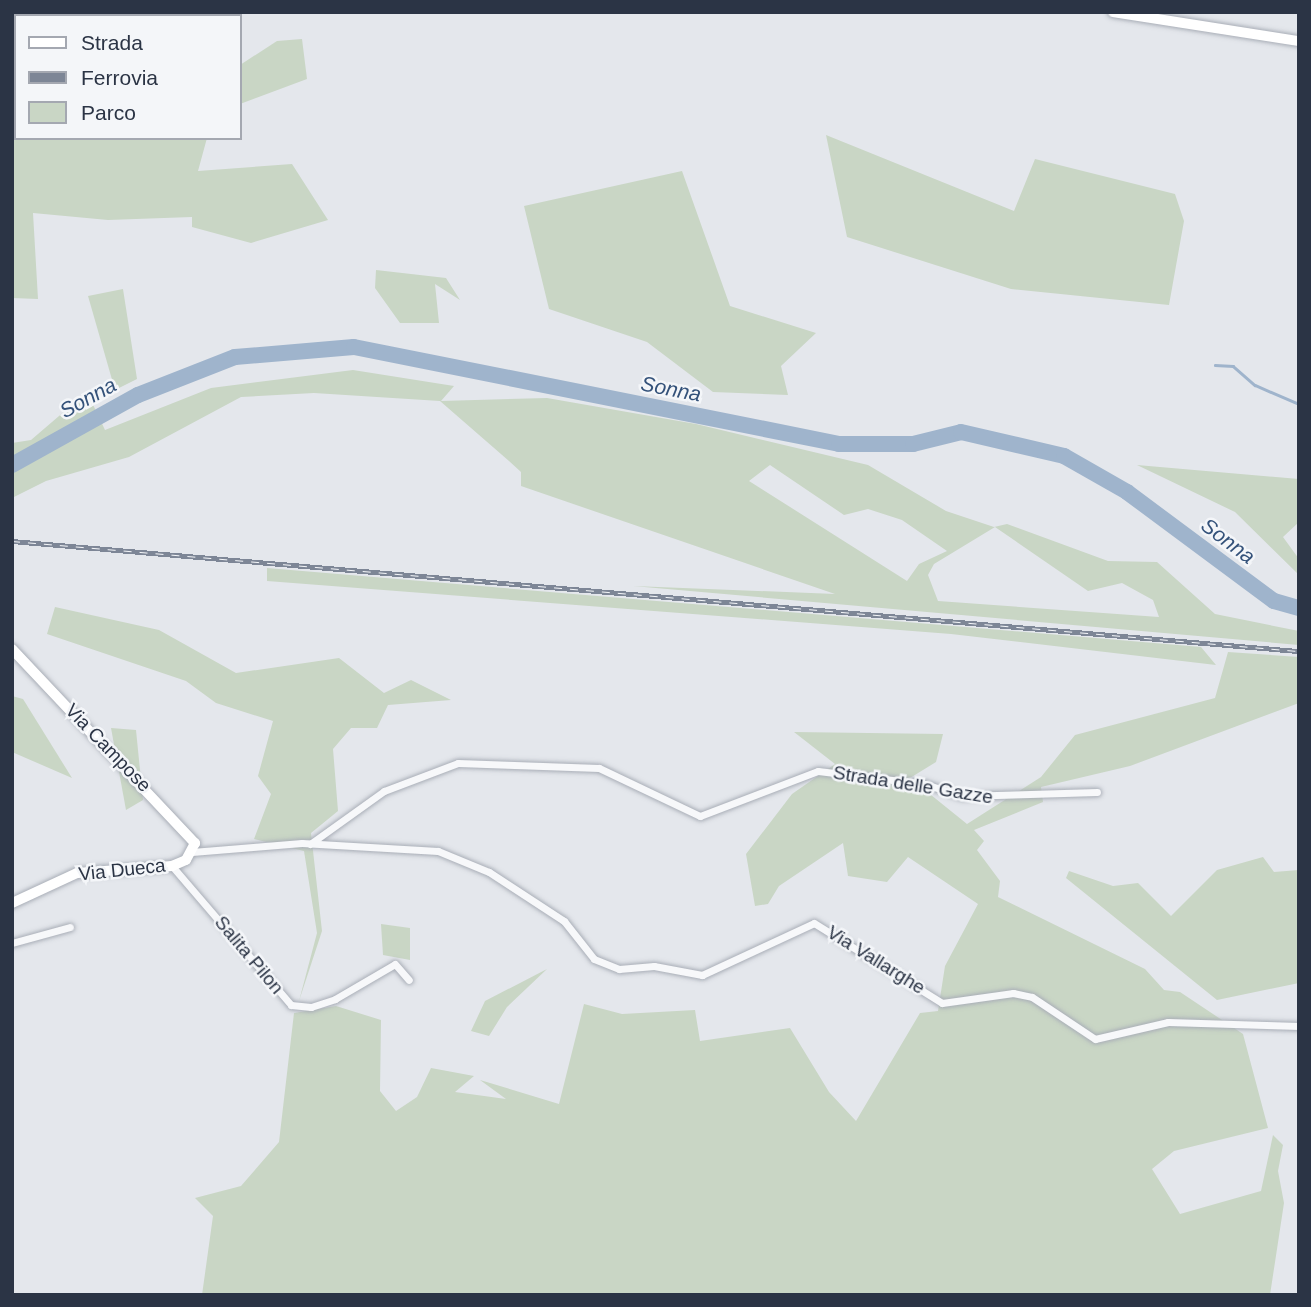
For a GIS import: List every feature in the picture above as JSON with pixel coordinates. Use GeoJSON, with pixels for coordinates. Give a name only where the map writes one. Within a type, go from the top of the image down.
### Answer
{"type":"FeatureCollection","features":[{"type":"Feature","properties":{"kind":"main road"},"geometry":{"type":"LineString","coordinates":[[1113,12],[1299,41]]}},
{"type":"Feature","properties":{"kind":"street","name":"Via Campose"},"geometry":{"type":"LineString","coordinates":[[12,649],[191,834],[192,852]]}},
{"type":"Feature","properties":{"kind":"street","name":"Strada delle Gazze"},"geometry":{"type":"LineString","coordinates":[[310,844],[384,791],[458,764],[599,768],[700,816],[818,771],[925,784],[962,796],[1097,792]]}},
{"type":"Feature","properties":{"kind":"street","name":"Via Vallarghe"},"geometry":{"type":"LineString","coordinates":[[192,852],[310,844],[459,858],[564,920],[609,968],[654,966],[702,975],[814,923],[942,1003],[1013,993],[1032,997],[1095,1039],[1168,1022],[1299,1026]]}},
{"type":"Feature","properties":{"kind":"street","name":"Via Dueca"},"geometry":{"type":"LineString","coordinates":[[12,903],[77,873],[172,866],[192,852]]}},
{"type":"Feature","properties":{"kind":"street","name":"Salita Pilon"},"geometry":{"type":"LineString","coordinates":[[172,866],[291,1005],[311,1007],[335,999],[395,964],[409,980]]}},
{"type":"Feature","properties":{"kind":"street"},"geometry":{"type":"LineString","coordinates":[[12,943],[70,927]]}},
{"type":"Feature","properties":{"kind":"green space"},"geometry":{"type":"Polygon","coordinates":[[[302,39],[307,79],[242,103],[242,64],[277,41],[302,39]]]}},
{"type":"Feature","properties":{"kind":"green space"},"geometry":{"type":"Polygon","coordinates":[[[12,40],[14,140],[206,140],[198,171],[292,164],[328,220],[251,243],[192,227],[192,217],[108,220],[33,213],[38,299],[12,298],[12,40]]]}},
{"type":"Feature","properties":{"kind":"green space"},"geometry":{"type":"Polygon","coordinates":[[[826,135],[1014,211],[1035,159],[1175,194],[1184,221],[1169,305],[1011,289],[847,237],[826,135]]]}},
{"type":"Feature","properties":{"kind":"green space"},"geometry":{"type":"Polygon","coordinates":[[[682,171],[730,306],[816,333],[781,366],[788,395],[713,392],[647,342],[549,309],[524,206],[682,171]]]}},
{"type":"Feature","properties":{"kind":"green space"},"geometry":{"type":"Polygon","coordinates":[[[376,270],[446,278],[460,300],[435,284],[439,323],[400,323],[375,288],[376,270]]]}},
{"type":"Feature","properties":{"kind":"green space"},"geometry":{"type":"Polygon","coordinates":[[[123,289],[137,379],[115,390],[88,296],[123,289]]]}},
{"type":"Feature","properties":{"kind":"green space"},"geometry":{"type":"Polygon","coordinates":[[[353,370],[454,386],[441,401],[547,398],[696,424],[868,465],[946,511],[994,527],[1007,524],[1108,561],[1157,562],[1215,614],[1299,631],[1299,645],[633,586],[835,594],[521,486],[521,472],[440,401],[314,393],[241,397],[129,457],[46,481],[12,498],[12,443],[31,440],[87,392],[105,430],[211,388],[353,370]],[[770,465],[749,481],[907,581],[919,564],[947,551],[902,520],[868,509],[844,515],[770,465]],[[995,527],[934,564],[928,575],[938,601],[1159,617],[1153,600],[1122,583],[1088,591],[995,527]]]}},
{"type":"Feature","properties":{"kind":"green space"},"geometry":{"type":"Polygon","coordinates":[[[1137,465],[1299,479],[1299,522],[1283,537],[1299,559],[1299,575],[1235,512],[1137,465]]]}},
{"type":"Feature","properties":{"kind":"green space"},"geometry":{"type":"Polygon","coordinates":[[[267,568],[1201,647],[1216,665],[951,634],[267,581],[267,568]]]}},
{"type":"Feature","properties":{"kind":"green space"},"geometry":{"type":"Polygon","coordinates":[[[55,607],[159,630],[236,673],[339,658],[384,693],[411,680],[451,700],[388,705],[377,728],[351,728],[333,749],[338,811],[311,833],[322,931],[299,1001],[317,933],[304,851],[254,839],[271,794],[258,776],[273,721],[216,703],[186,681],[47,634],[55,607]]]}},
{"type":"Feature","properties":{"kind":"green space"},"geometry":{"type":"Polygon","coordinates":[[[1228,652],[1299,657],[1299,703],[1130,766],[1041,787],[1043,802],[974,830],[984,841],[977,850],[1000,881],[998,897],[1145,969],[1164,990],[1180,992],[1243,1034],[1268,1128],[1174,1151],[1152,1169],[1180,1214],[1261,1191],[1273,1135],[1283,1145],[1278,1171],[1284,1203],[1270,1295],[202,1295],[213,1216],[195,1198],[241,1186],[279,1142],[294,1013],[336,1006],[381,1020],[380,1091],[396,1111],[417,1097],[431,1068],[474,1076],[455,1092],[506,1099],[480,1080],[559,1104],[584,1004],[622,1014],[695,1010],[700,1041],[790,1028],[829,1092],[856,1121],[920,1013],[938,1011],[945,966],[978,904],[908,857],[887,882],[848,876],[843,843],[779,886],[768,904],[755,906],[746,854],[792,794],[835,764],[794,732],[943,734],[936,762],[910,778],[967,824],[1041,777],[1075,735],[1215,698],[1228,652]]]}},
{"type":"Feature","properties":{"kind":"green space"},"geometry":{"type":"Polygon","coordinates":[[[12,696],[23,699],[72,778],[12,752],[12,696]]]}},
{"type":"Feature","properties":{"kind":"green space"},"geometry":{"type":"Polygon","coordinates":[[[111,728],[136,730],[143,800],[126,810],[111,728]]]}},
{"type":"Feature","properties":{"kind":"green space"},"geometry":{"type":"Polygon","coordinates":[[[1263,857],[1274,872],[1299,870],[1299,983],[1217,1000],[1066,878],[1069,871],[1113,886],[1138,883],[1171,916],[1217,870],[1263,857]]]}},
{"type":"Feature","properties":{"kind":"green space"},"geometry":{"type":"Polygon","coordinates":[[[381,924],[410,928],[410,960],[383,955],[381,924]]]}},
{"type":"Feature","properties":{"kind":"green space"},"geometry":{"type":"Polygon","coordinates":[[[547,969],[507,1007],[489,1036],[471,1031],[485,1001],[547,969]]]}},
{"type":"Feature","properties":{"kind":"waterway","name":"Sonna"},"geometry":{"type":"LineString","coordinates":[[12,465],[138,395],[235,357],[354,347],[839,444],[913,444],[961,432],[1064,456],[1127,492],[1274,601],[1299,608]]}},
{"type":"Feature","properties":{"kind":"waterway"},"geometry":{"type":"LineString","coordinates":[[1215,365],[1233,366],[1255,385],[1299,404]]}},
{"type":"Feature","properties":{"kind":"railway"},"geometry":{"type":"LineString","coordinates":[[12,541],[1299,651]]}}]}
